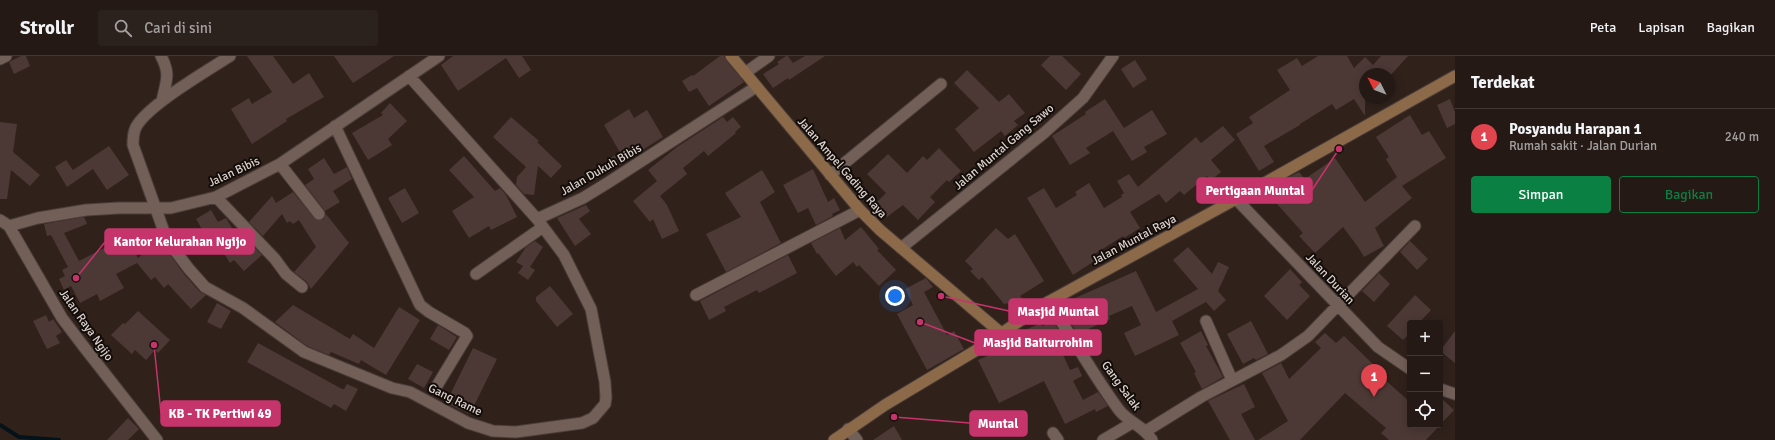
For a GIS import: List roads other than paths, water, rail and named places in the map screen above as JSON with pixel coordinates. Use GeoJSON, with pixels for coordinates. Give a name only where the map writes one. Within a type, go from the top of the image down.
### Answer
{"type":"FeatureCollection","features":[{"type":"Feature","properties":{"kind":"main road","name":"Jalan Ampel Gading Raya"},"geometry":{"type":"LineString","coordinates":[[730,56],[860,210],[901,248],[1001,333]]}},
{"type":"Feature","properties":{"kind":"main road","name":"Jalan Muntal Raya"},"geometry":{"type":"LineString","coordinates":[[834,440],[848,429],[975,351],[1048,302],[1236,200],[1455,76]]}},
{"type":"Feature","properties":{"kind":"street"},"geometry":{"type":"LineString","coordinates":[[0,59],[6,56]]}},
{"type":"Feature","properties":{"kind":"street"},"geometry":{"type":"LineString","coordinates":[[161,56],[167,68],[168,77],[162,101]]}},
{"type":"Feature","properties":{"kind":"street"},"geometry":{"type":"LineString","coordinates":[[157,209],[133,145],[133,135],[137,126],[143,118],[162,101],[230,56]]}},
{"type":"Feature","properties":{"kind":"street","name":"Jalan Bibis"},"geometry":{"type":"LineString","coordinates":[[4,223],[86,210],[119,208],[171,208],[216,196],[280,164],[439,56]]}},
{"type":"Feature","properties":{"kind":"street"},"geometry":{"type":"LineString","coordinates":[[745,73],[769,56]]}},
{"type":"Feature","properties":{"kind":"street","name":"Jalan Muntal Gang Sawo"},"geometry":{"type":"LineString","coordinates":[[901,248],[1061,118],[1083,98],[1114,56]]}},
{"type":"Feature","properties":{"kind":"street"},"geometry":{"type":"LineString","coordinates":[[409,76],[540,223]]}},
{"type":"Feature","properties":{"kind":"street"},"geometry":{"type":"LineString","coordinates":[[830,175],[941,84]]}},
{"type":"Feature","properties":{"kind":"street","name":"Jalan Dukuh Bibis"},"geometry":{"type":"LineString","coordinates":[[476,274],[540,223],[590,194],[756,87]]}},
{"type":"Feature","properties":{"kind":"street"},"geometry":{"type":"LineString","coordinates":[[335,126],[420,305],[465,333],[467,336],[435,389]]}},
{"type":"Feature","properties":{"kind":"street"},"geometry":{"type":"LineString","coordinates":[[280,164],[319,214]]}},
{"type":"Feature","properties":{"kind":"street"},"geometry":{"type":"LineString","coordinates":[[216,196],[275,259],[286,274],[302,287]]}},
{"type":"Feature","properties":{"kind":"street","name":"Jalan Durian"},"geometry":{"type":"LineString","coordinates":[[1236,200],[1378,347],[1407,367]]}},
{"type":"Feature","properties":{"kind":"street","name":"Gang Rame"},"geometry":{"type":"LineString","coordinates":[[157,209],[167,240],[188,269],[205,287],[243,308],[304,352],[392,388],[410,392],[468,423],[493,431],[516,432],[582,423],[593,418],[605,404],[606,398],[605,382],[590,309],[564,255],[540,223]]}},
{"type":"Feature","properties":{"kind":"street"},"geometry":{"type":"LineString","coordinates":[[696,295],[860,210]]}},
{"type":"Feature","properties":{"kind":"street","name":"Jalan Raya Ngijo"},"geometry":{"type":"LineString","coordinates":[[4,223],[62,318],[157,440]]}},
{"type":"Feature","properties":{"kind":"street"},"geometry":{"type":"LineString","coordinates":[[1149,435],[1232,380],[1293,347],[1308,336],[1338,307],[1415,226]]}},
{"type":"Feature","properties":{"kind":"street","name":"Gang Salak"},"geometry":{"type":"LineString","coordinates":[[1048,302],[1068,330],[1102,388],[1122,413],[1132,423],[1149,435]]}},
{"type":"Feature","properties":{"kind":"street"},"geometry":{"type":"LineString","coordinates":[[1206,321],[1232,380]]}},
{"type":"Feature","properties":{"kind":"street"},"geometry":{"type":"LineString","coordinates":[[1443,390],[1455,394]]}},
{"type":"Feature","properties":{"kind":"street"},"geometry":{"type":"LineString","coordinates":[[1103,440],[1132,423]]}},
{"type":"Feature","properties":{"kind":"street"},"geometry":{"type":"LineString","coordinates":[[848,429],[857,440]]}},
{"type":"Feature","properties":{"kind":"waterway"},"geometry":{"type":"LineString","coordinates":[[0,425],[19,437],[59,440]]}},
{"type":"Feature","properties":{"kind":"place","name":"Pertigaan Muntal"},"geometry":{"type":"Point","coordinates":[1339,149]}},
{"type":"Feature","properties":{"kind":"place","name":"Kantor Kelurahan Ngijo"},"geometry":{"type":"Point","coordinates":[76,278]}},
{"type":"Feature","properties":{"kind":"place","name":"Masjid Muntal"},"geometry":{"type":"Point","coordinates":[941,296]}},
{"type":"Feature","properties":{"kind":"place","name":"Masjid Baiturrohim"},"geometry":{"type":"Point","coordinates":[920,322]}},
{"type":"Feature","properties":{"kind":"place","name":"KB - TK Pertiwi 49"},"geometry":{"type":"Point","coordinates":[154,345]}},
{"type":"Feature","properties":{"kind":"place","name":"Posyandu Harapan 1"},"geometry":{"type":"Point","coordinates":[1374,397]}},
{"type":"Feature","properties":{"kind":"place","name":"Muntal"},"geometry":{"type":"Point","coordinates":[894,417]}}]}
